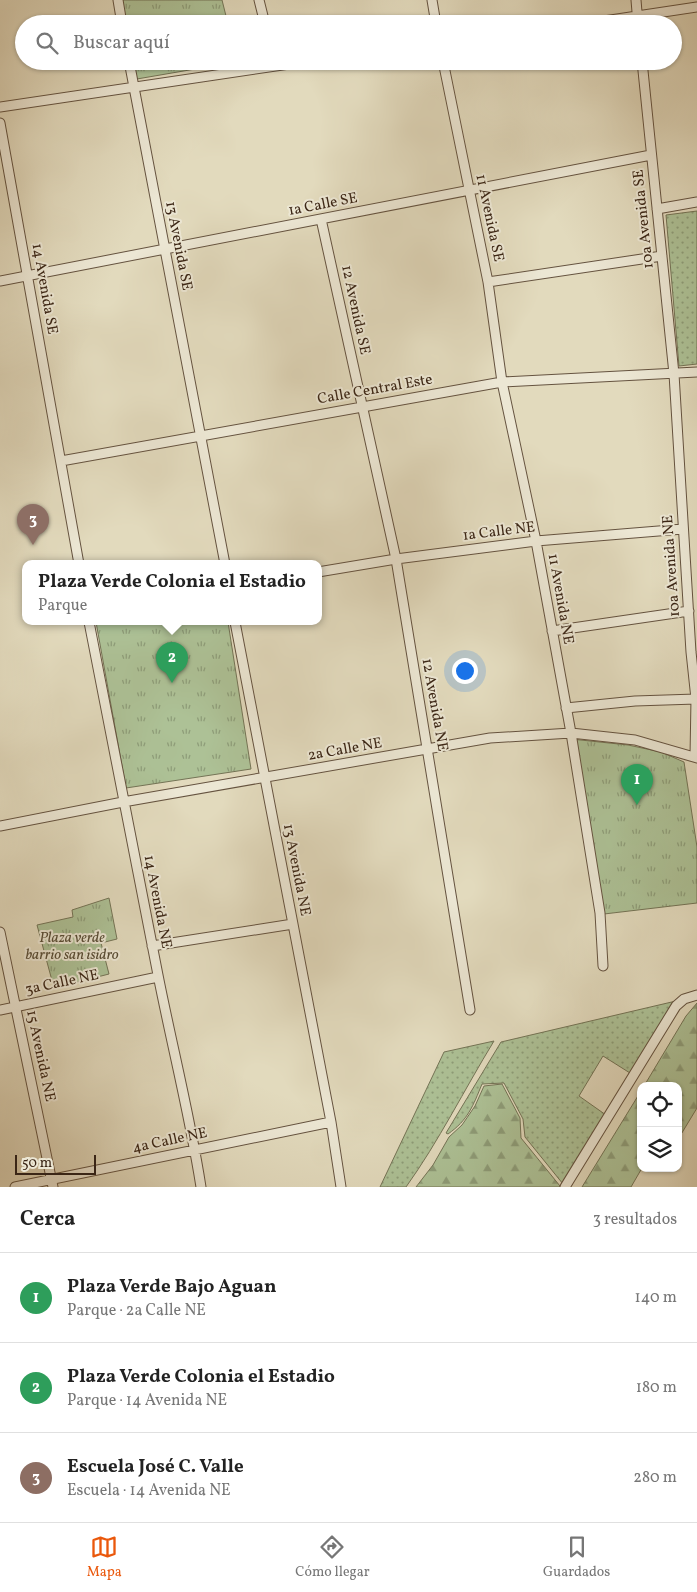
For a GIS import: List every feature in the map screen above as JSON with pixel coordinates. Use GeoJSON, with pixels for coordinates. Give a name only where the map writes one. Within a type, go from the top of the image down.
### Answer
{"type":"FeatureCollection","features":[{"type":"Feature","properties":{"kind":"street"},"geometry":{"type":"LineString","coordinates":[[118,0],[120,15]]}},
{"type":"Feature","properties":{"kind":"street"},"geometry":{"type":"LineString","coordinates":[[259,0],[263,15]]}},
{"type":"Feature","properties":{"kind":"street"},"geometry":{"type":"LineString","coordinates":[[432,0],[434,15]]}},
{"type":"Feature","properties":{"kind":"street"},"geometry":{"type":"LineString","coordinates":[[636,0],[638,15]]}},
{"type":"Feature","properties":{"kind":"street"},"geometry":{"type":"LineString","coordinates":[[661,15],[697,7]]}},
{"type":"Feature","properties":{"kind":"street","name":"13 Avenida SE"},"geometry":{"type":"LineString","coordinates":[[131,70],[200,436]]}},
{"type":"Feature","properties":{"kind":"street"},"geometry":{"type":"LineString","coordinates":[[0,107],[134,88],[239,70]]}},
{"type":"Feature","properties":{"kind":"street","name":"11 Avenida SE"},"geometry":{"type":"LineString","coordinates":[[445,70],[488,282],[502,382]]}},
{"type":"Feature","properties":{"kind":"street","name":"10a Avenida SE"},"geometry":{"type":"LineString","coordinates":[[643,70],[674,374]]}},
{"type":"Feature","properties":{"kind":"street","name":"14 Avenida SE"},"geometry":{"type":"LineString","coordinates":[[0,123],[61,460]]}},
{"type":"Feature","properties":{"kind":"street","name":"1a Calle SE"},"geometry":{"type":"LineString","coordinates":[[0,281],[651,155]]}},
{"type":"Feature","properties":{"kind":"street"},"geometry":{"type":"LineString","coordinates":[[657,208],[697,202]]}},
{"type":"Feature","properties":{"kind":"street","name":"12 Avenida SE"},"geometry":{"type":"LineString","coordinates":[[321,219],[362,407]]}},
{"type":"Feature","properties":{"kind":"street"},"geometry":{"type":"LineString","coordinates":[[488,282],[662,256]]}},
{"type":"Feature","properties":{"kind":"street","name":"Calle Central Este"},"geometry":{"type":"LineString","coordinates":[[61,460],[502,382],[697,372]]}},
{"type":"Feature","properties":{"kind":"street","name":"10a Avenida NE"},"geometry":{"type":"LineString","coordinates":[[674,374],[691,652],[697,699],[696,757]]}},
{"type":"Feature","properties":{"kind":"street","name":"11 Avenida NE"},"geometry":{"type":"LineString","coordinates":[[502,382],[536,541],[571,733],[600,913],[603,966]]}},
{"type":"Feature","properties":{"kind":"street","name":"12 Avenida NE"},"geometry":{"type":"LineString","coordinates":[[362,407],[396,559],[470,1010]]}},
{"type":"Feature","properties":{"kind":"street"},"geometry":{"type":"LineString","coordinates":[[200,436],[224,560]]}},
{"type":"Feature","properties":{"kind":"street"},"geometry":{"type":"LineString","coordinates":[[61,460],[78,560]]}},
{"type":"Feature","properties":{"kind":"street","name":"1a Calle NE"},"geometry":{"type":"LineString","coordinates":[[322,571],[396,559],[536,541],[683,529]]}},
{"type":"Feature","properties":{"kind":"street"},"geometry":{"type":"LineString","coordinates":[[552,632],[689,612]]}},
{"type":"Feature","properties":{"kind":"street","name":"14 Avenida NE"},"geometry":{"type":"LineString","coordinates":[[91,625],[123,802],[202,1187]]}},
{"type":"Feature","properties":{"kind":"street","name":"13 Avenida NE"},"geometry":{"type":"LineString","coordinates":[[237,625],[331,1122],[341,1187]]}},
{"type":"Feature","properties":{"kind":"street"},"geometry":{"type":"LineString","coordinates":[[566,708],[635,701],[697,699]]}},
{"type":"Feature","properties":{"kind":"street","name":"2a Calle NE"},"geometry":{"type":"LineString","coordinates":[[0,826],[123,802],[490,738],[571,733],[635,740],[696,757]]}},
{"type":"Feature","properties":{"kind":"street"},"geometry":{"type":"LineString","coordinates":[[152,946],[292,924]]}},
{"type":"Feature","properties":{"kind":"street","name":"15 Avenida NE"},"geometry":{"type":"LineString","coordinates":[[0,932],[52,1183]]}},
{"type":"Feature","properties":{"kind":"street","name":"3a Calle NE"},"geometry":{"type":"LineString","coordinates":[[0,1010],[158,977]]}},
{"type":"Feature","properties":{"kind":"street"},"geometry":{"type":"LineString","coordinates":[[565,1187],[676,1006],[684,999],[697,995]]}},
{"type":"Feature","properties":{"kind":"street","name":"4a Calle NE"},"geometry":{"type":"LineString","coordinates":[[14,1187],[52,1183],[195,1150],[331,1122]]}},
{"type":"Feature","properties":{"kind":"green space"},"geometry":{"type":"Polygon","coordinates":[[[117,0],[222,0],[226,15],[120,15],[117,0]]]}},
{"type":"Feature","properties":{"kind":"green space"},"geometry":{"type":"Polygon","coordinates":[[[129,70],[189,70],[131,80],[129,70]]]}},
{"type":"Feature","properties":{"kind":"green space"},"geometry":{"type":"Polygon","coordinates":[[[697,211],[697,364],[679,366],[666,215],[697,211]]]}},
{"type":"Feature","properties":{"kind":"green space"},"geometry":{"type":"Polygon","coordinates":[[[97,625],[228,625],[251,769],[126,788],[97,625]]]}},
{"type":"Feature","properties":{"kind":"green space"},"geometry":{"type":"Polygon","coordinates":[[[571,739],[628,745],[661,752],[684,762],[697,847],[697,903],[604,914],[571,739]]]}},
{"type":"Feature","properties":{"kind":"green space","name":"Plaza verde barrio san isidro"},"geometry":{"type":"Polygon","coordinates":[[[109,898],[117,939],[101,943],[109,974],[54,988],[37,925],[73,917],[72,910],[109,898]]]}},
{"type":"Feature","properties":{"kind":"green space"},"geometry":{"type":"Polygon","coordinates":[[[676,1001],[630,1073],[603,1056],[579,1096],[606,1115],[563,1184],[525,1137],[523,1119],[504,1083],[482,1084],[473,1106],[465,1118],[455,1129],[448,1134],[446,1133],[501,1042],[676,1001]]]}},
{"type":"Feature","properties":{"kind":"green space"},"geometry":{"type":"Polygon","coordinates":[[[697,1003],[697,1108],[682,1133],[682,1082],[646,1082],[686,1016],[697,1003]]]}},
{"type":"Feature","properties":{"kind":"green space"},"geometry":{"type":"Polygon","coordinates":[[[494,1041],[440,1134],[406,1187],[380,1187],[444,1052],[494,1041]]]}},
{"type":"Feature","properties":{"kind":"green space"},"geometry":{"type":"Polygon","coordinates":[[[502,1084],[520,1118],[521,1138],[560,1187],[416,1187],[433,1165],[449,1137],[462,1125],[475,1106],[484,1086],[502,1084]]]}},
{"type":"Feature","properties":{"kind":"green space"},"geometry":{"type":"Polygon","coordinates":[[[637,1098],[637,1172],[640,1172],[631,1187],[582,1187],[637,1098]]]}},
{"type":"Feature","properties":{"kind":"place","name":"Escuela José C. Valle"},"geometry":{"type":"Point","coordinates":[33,545]}},
{"type":"Feature","properties":{"kind":"place","name":"Plaza Verde Colonia el Estadio"},"geometry":{"type":"Point","coordinates":[172,683]}},
{"type":"Feature","properties":{"kind":"place","name":"Plaza Verde Bajo Aguan"},"geometry":{"type":"Point","coordinates":[637,805]}}]}
